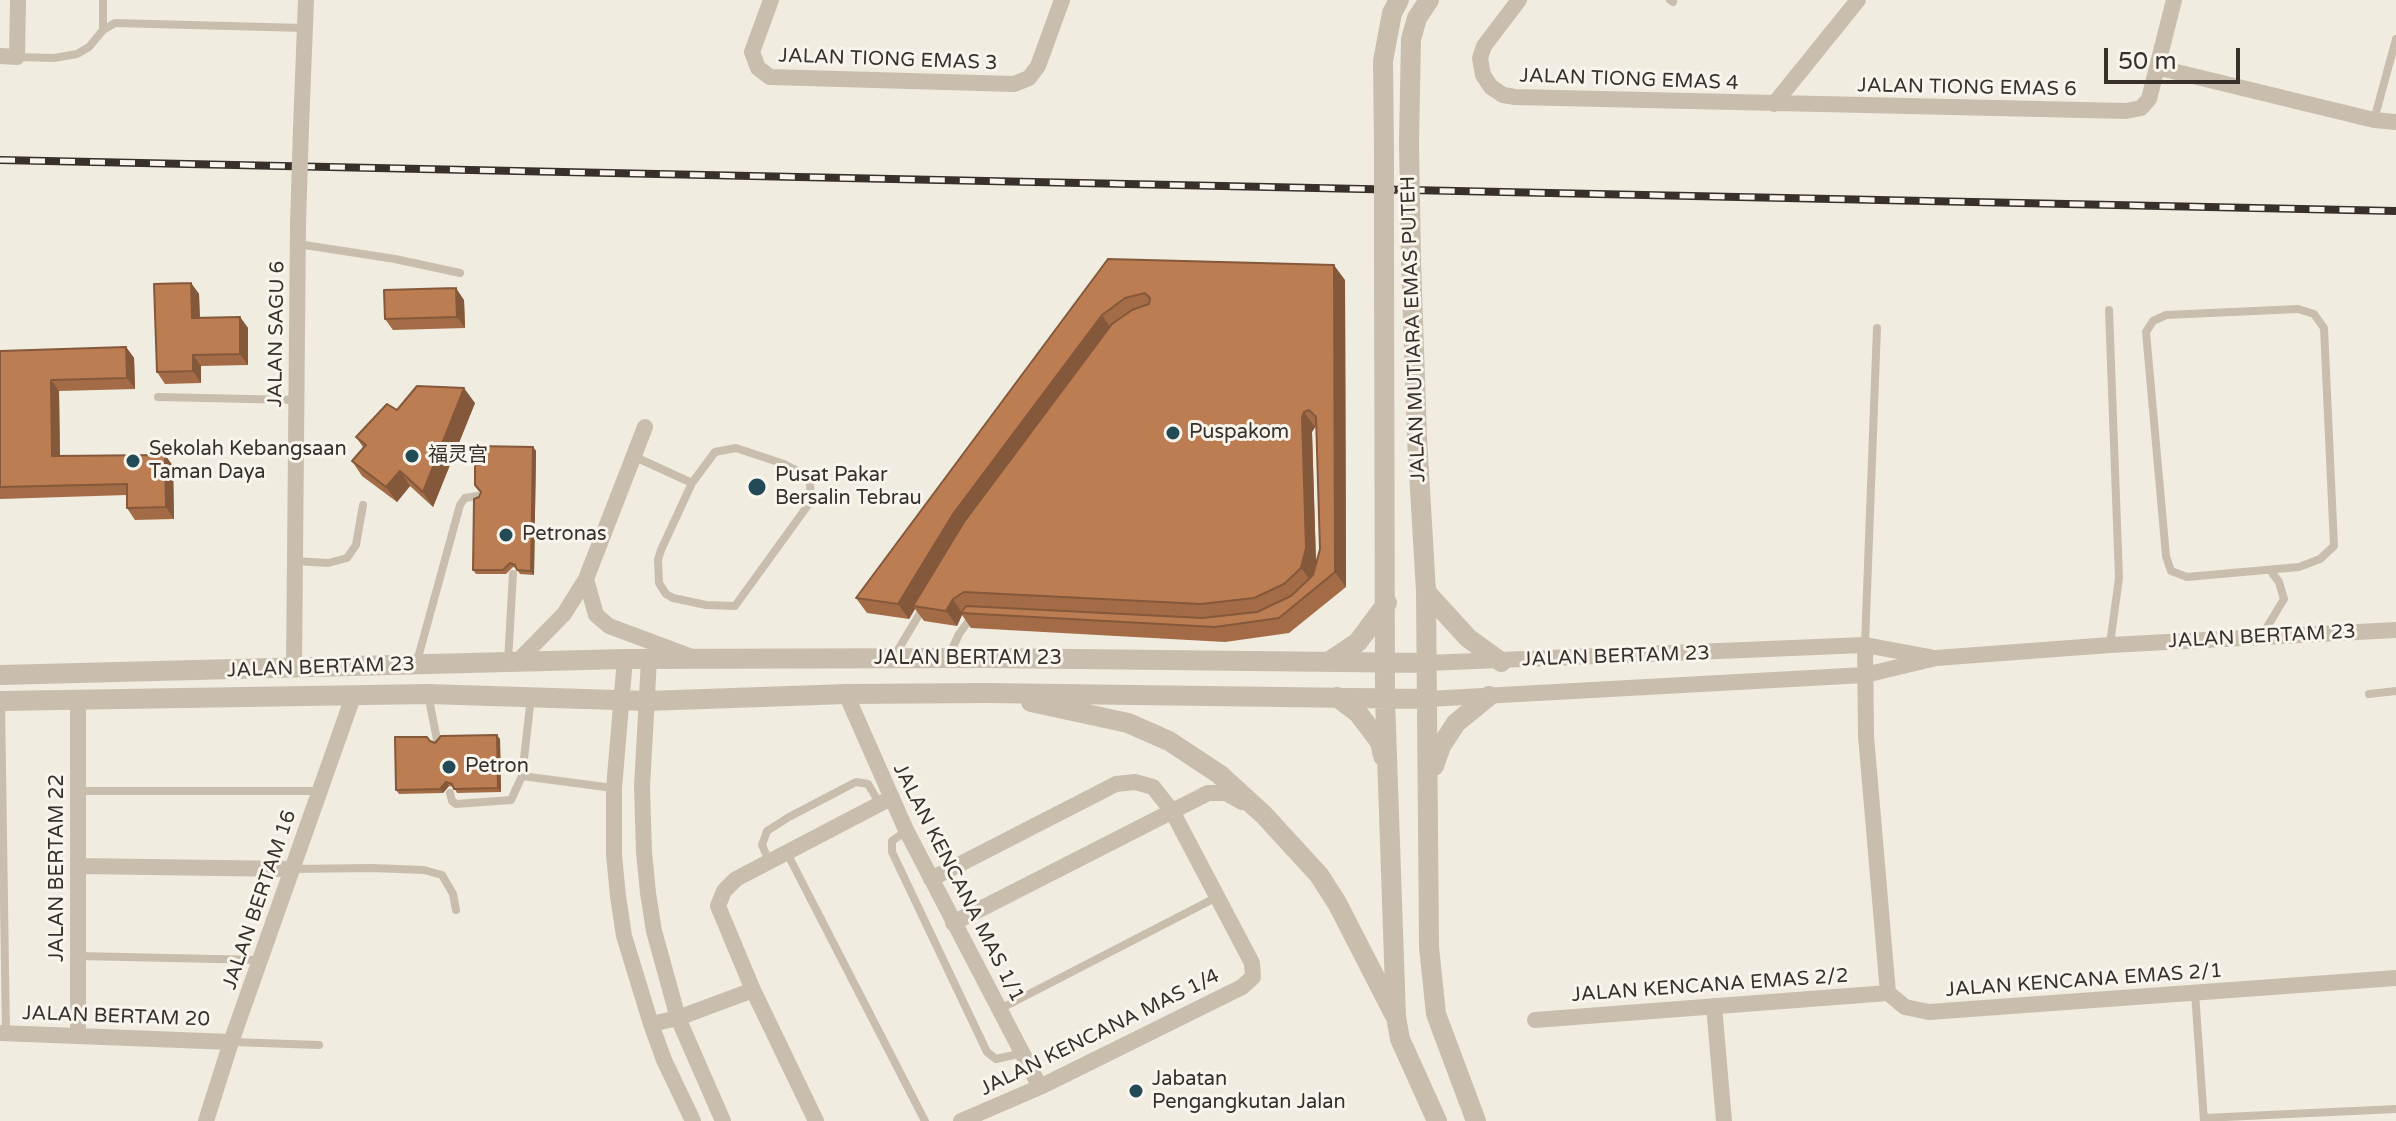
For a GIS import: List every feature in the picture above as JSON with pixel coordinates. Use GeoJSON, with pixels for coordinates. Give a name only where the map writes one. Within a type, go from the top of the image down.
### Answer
{"type":"FeatureCollection","features":[{"type":"Feature","properties":{"kind":"street"},"geometry":{"type":"LineString","coordinates":[[9,57],[18,0]]}},
{"type":"Feature","properties":{"kind":"street","name":"JALAN SAGU 6"},"geometry":{"type":"LineString","coordinates":[[294,668],[298,223],[306,0]]}},
{"type":"Feature","properties":{"kind":"street","name":"JALAN TIONG EMAS 3"},"geometry":{"type":"LineString","coordinates":[[771,0],[754,44],[754,61],[770,77],[1014,84],[1029,78],[1038,66],[1062,0]]}},
{"type":"Feature","properties":{"kind":"street","name":"JALAN MUTIARA EMAS PUTEH"},"geometry":{"type":"LineString","coordinates":[[1428,699],[1411,261],[1408,60],[1417,18],[1429,0]]}},
{"type":"Feature","properties":{"kind":"street","name":"JALAN TIONG EMAS 4"},"geometry":{"type":"LineString","coordinates":[[1519,0],[1484,46],[1480,58],[1483,75],[1491,87],[1503,95],[1774,104]]}},
{"type":"Feature","properties":{"kind":"street"},"geometry":{"type":"LineString","coordinates":[[1774,104],[1858,0]]}},
{"type":"Feature","properties":{"kind":"street","name":"JALAN TIONG EMAS 6"},"geometry":{"type":"LineString","coordinates":[[1774,104],[2134,111],[2149,99],[2173,0]]}},
{"type":"Feature","properties":{"kind":"street","name":"JALAN MUTIARA EMAS PUTEH"},"geometry":{"type":"LineString","coordinates":[[1385,698],[1383,61],[1394,4]]}},
{"type":"Feature","properties":{"kind":"street"},"geometry":{"type":"LineString","coordinates":[[2156,67],[2374,120],[2396,122]]}},
{"type":"Feature","properties":{"kind":"street"},"geometry":{"type":"LineString","coordinates":[[513,662],[564,614],[586,579],[645,427]]}},
{"type":"Feature","properties":{"kind":"street"},"geometry":{"type":"LineString","coordinates":[[586,579],[596,615],[609,626],[697,659]]}},
{"type":"Feature","properties":{"kind":"street"},"geometry":{"type":"LineString","coordinates":[[1426,592],[1468,638],[1501,662]]}},
{"type":"Feature","properties":{"kind":"street"},"geometry":{"type":"LineString","coordinates":[[1328,662],[1358,642],[1387,603]]}},
{"type":"Feature","properties":{"kind":"street","name":"JALAN BERTAM 23"},"geometry":{"type":"LineString","coordinates":[[0,701],[428,694],[647,701],[987,693],[1428,699],[1865,675],[1936,658],[2110,645],[2396,630]]}},
{"type":"Feature","properties":{"kind":"street"},"geometry":{"type":"LineString","coordinates":[[1865,645],[1866,736],[1888,993]]}},
{"type":"Feature","properties":{"kind":"street","name":"JALAN BERTAM 23"},"geometry":{"type":"LineString","coordinates":[[0,675],[625,659],[1501,662],[1865,645],[1936,658]]}},
{"type":"Feature","properties":{"kind":"street"},"geometry":{"type":"LineString","coordinates":[[625,659],[614,788],[614,855],[624,936],[664,1060],[693,1121]]}},
{"type":"Feature","properties":{"kind":"street"},"geometry":{"type":"LineString","coordinates":[[649,660],[642,787],[644,852],[654,931],[678,1018],[723,1121]]}},
{"type":"Feature","properties":{"kind":"street"},"geometry":{"type":"LineString","coordinates":[[987,693],[1128,723],[1156,735],[1219,774],[1264,815],[1319,875],[1396,1017]]}},
{"type":"Feature","properties":{"kind":"street","name":"JALAN BERTAM 16"},"geometry":{"type":"LineString","coordinates":[[206,1121],[354,694]]}},
{"type":"Feature","properties":{"kind":"street","name":"JALAN KENCANA MAS 1/1"},"geometry":{"type":"LineString","coordinates":[[846,694],[886,801],[906,830],[1040,1087]]}},
{"type":"Feature","properties":{"kind":"street"},"geometry":{"type":"LineString","coordinates":[[1429,780],[1441,746],[1456,723],[1489,696]]}},
{"type":"Feature","properties":{"kind":"street"},"geometry":{"type":"LineString","coordinates":[[1337,697],[1358,713],[1380,742],[1388,779]]}},
{"type":"Feature","properties":{"kind":"street"},"geometry":{"type":"LineString","coordinates":[[1385,698],[1396,1017],[1400,1039],[1437,1121]]}},
{"type":"Feature","properties":{"kind":"street"},"geometry":{"type":"LineString","coordinates":[[1428,699],[1429,947],[1436,1014],[1476,1121]]}},
{"type":"Feature","properties":{"kind":"street","name":"JALAN BERTAM 22"},"geometry":{"type":"LineString","coordinates":[[78,700],[78,1036]]}},
{"type":"Feature","properties":{"kind":"street"},"geometry":{"type":"LineString","coordinates":[[931,879],[1116,784],[1135,782],[1153,787],[1172,811],[1217,897]]}},
{"type":"Feature","properties":{"kind":"street"},"geometry":{"type":"LineString","coordinates":[[953,923],[1208,793],[1217,791],[1264,815]]}},
{"type":"Feature","properties":{"kind":"street"},"geometry":{"type":"LineString","coordinates":[[816,1121],[753,990],[718,906],[724,891],[736,879],[886,801]]}},
{"type":"Feature","properties":{"kind":"street"},"geometry":{"type":"LineString","coordinates":[[78,866],[291,869]]}},
{"type":"Feature","properties":{"kind":"street","name":"JALAN KENCANA MAS 1/4"},"geometry":{"type":"LineString","coordinates":[[961,1121],[1040,1087],[1242,987],[1253,977],[1252,963],[1217,897]]}},
{"type":"Feature","properties":{"kind":"street","name":"JALAN KENCANA EMAS 2/1"},"geometry":{"type":"LineString","coordinates":[[1888,993],[1905,1007],[1929,1012],[2396,978]]}},
{"type":"Feature","properties":{"kind":"street"},"geometry":{"type":"LineString","coordinates":[[651,1024],[678,1018],[753,990]]}},
{"type":"Feature","properties":{"kind":"street","name":"JALAN KENCANA EMAS 2/2"},"geometry":{"type":"LineString","coordinates":[[1535,1020],[1888,993]]}},
{"type":"Feature","properties":{"kind":"street"},"geometry":{"type":"LineString","coordinates":[[1714,1006],[1724,1121]]}},
{"type":"Feature","properties":{"kind":"street","name":"JALAN BERTAM 20"},"geometry":{"type":"LineString","coordinates":[[3,1033],[231,1042]]}},
{"type":"Feature","properties":{"kind":"lane"},"geometry":{"type":"LineString","coordinates":[[103,0],[103,30]]}},
{"type":"Feature","properties":{"kind":"lane"},"geometry":{"type":"LineString","coordinates":[[9,57],[54,58],[77,54],[115,23],[304,28]]}},
{"type":"Feature","properties":{"kind":"lane"},"geometry":{"type":"LineString","coordinates":[[2374,120],[2396,39]]}},
{"type":"Feature","properties":{"kind":"lane"},"geometry":{"type":"LineString","coordinates":[[298,244],[460,273]]}},
{"type":"Feature","properties":{"kind":"lane"},"geometry":{"type":"LineString","coordinates":[[2298,309],[2314,314],[2324,328],[2334,546],[2320,559],[2299,567],[2270,570],[2187,577],[2171,571],[2166,556],[2146,332],[2153,321],[2166,315],[2298,309]]}},
{"type":"Feature","properties":{"kind":"lane"},"geometry":{"type":"LineString","coordinates":[[2109,310],[2119,578],[2110,645]]}},
{"type":"Feature","properties":{"kind":"lane"},"geometry":{"type":"LineString","coordinates":[[1865,645],[1877,328]]}},
{"type":"Feature","properties":{"kind":"lane"},"geometry":{"type":"LineString","coordinates":[[158,397],[297,400]]}},
{"type":"Feature","properties":{"kind":"lane"},"geometry":{"type":"LineString","coordinates":[[736,448],[784,464],[798,471],[810,483],[811,501],[735,606],[706,605],[673,598],[659,583],[661,550],[692,483],[715,452],[736,448]]}},
{"type":"Feature","properties":{"kind":"lane"},"geometry":{"type":"LineString","coordinates":[[633,456],[692,483]]}},
{"type":"Feature","properties":{"kind":"lane"},"geometry":{"type":"LineString","coordinates":[[416,666],[460,505],[465,498],[477,496]]}},
{"type":"Feature","properties":{"kind":"lane"},"geometry":{"type":"LineString","coordinates":[[295,561],[328,563],[347,558],[356,545],[363,505]]}},
{"type":"Feature","properties":{"kind":"lane"},"geometry":{"type":"LineString","coordinates":[[2261,637],[2284,599],[2279,582],[2270,570]]}},
{"type":"Feature","properties":{"kind":"lane"},"geometry":{"type":"LineString","coordinates":[[513,574],[513,662]]}},
{"type":"Feature","properties":{"kind":"lane"},"geometry":{"type":"LineString","coordinates":[[892,659],[928,600]]}},
{"type":"Feature","properties":{"kind":"lane"},"geometry":{"type":"LineString","coordinates":[[948,659],[968,619],[978,614]]}},
{"type":"Feature","properties":{"kind":"lane"},"geometry":{"type":"LineString","coordinates":[[2369,694],[2396,691]]}},
{"type":"Feature","properties":{"kind":"lane"},"geometry":{"type":"LineString","coordinates":[[428,694],[437,740]]}},
{"type":"Feature","properties":{"kind":"lane"},"geometry":{"type":"LineString","coordinates":[[450,793],[456,804],[511,800],[522,776],[532,697]]}},
{"type":"Feature","properties":{"kind":"lane"},"geometry":{"type":"LineString","coordinates":[[0,701],[3,1033]]}},
{"type":"Feature","properties":{"kind":"lane"},"geometry":{"type":"LineString","coordinates":[[522,776],[614,788]]}},
{"type":"Feature","properties":{"kind":"lane"},"geometry":{"type":"LineString","coordinates":[[769,862],[762,845],[767,831],[856,782],[868,784],[886,801]]}},
{"type":"Feature","properties":{"kind":"lane"},"geometry":{"type":"LineString","coordinates":[[78,791],[319,791]]}},
{"type":"Feature","properties":{"kind":"lane"},"geometry":{"type":"LineString","coordinates":[[906,830],[892,841],[892,852],[987,1052],[996,1059],[1023,1053]]}},
{"type":"Feature","properties":{"kind":"lane"},"geometry":{"type":"LineString","coordinates":[[787,853],[925,1121]]}},
{"type":"Feature","properties":{"kind":"lane"},"geometry":{"type":"LineString","coordinates":[[291,869],[424,870],[442,875],[453,894],[456,910]]}},
{"type":"Feature","properties":{"kind":"lane"},"geometry":{"type":"LineString","coordinates":[[999,1009],[1217,897]]}},
{"type":"Feature","properties":{"kind":"lane"},"geometry":{"type":"LineString","coordinates":[[78,956],[261,960]]}},
{"type":"Feature","properties":{"kind":"lane"},"geometry":{"type":"LineString","coordinates":[[2195,993],[2204,1120],[2396,1109]]}},
{"type":"Feature","properties":{"kind":"lane"},"geometry":{"type":"LineString","coordinates":[[231,1042],[319,1045]]}},
{"type":"Feature","properties":{"kind":"building","name":"Puspakom"},"geometry":{"type":"Polygon","coordinates":[[[1108,259],[1334,265],[1335,572],[1279,618],[1215,627],[961,613],[966,606],[1202,618],[1257,612],[1291,596],[1313,575],[1320,549],[1316,417],[1309,410],[1302,417],[1306,548],[1301,568],[1284,584],[1254,598],[1201,604],[964,592],[953,599],[946,611],[913,606],[964,522],[1112,324],[1132,310],[1149,304],[1150,298],[1145,293],[1125,298],[1102,315],[953,514],[898,604],[856,598],[1108,259]]]}},
{"type":"Feature","properties":{"kind":"building"},"geometry":{"type":"Polygon","coordinates":[[[191,283],[192,318],[240,317],[240,354],[193,355],[193,371],[157,372],[154,284],[191,283]]]}},
{"type":"Feature","properties":{"kind":"building"},"geometry":{"type":"Polygon","coordinates":[[[456,288],[457,317],[385,319],[384,290],[456,288]]]}},
{"type":"Feature","properties":{"kind":"building"},"geometry":{"type":"Polygon","coordinates":[[[126,347],[127,378],[51,380],[52,456],[165,455],[166,507],[127,508],[127,484],[0,487],[0,351],[126,347]]]}},
{"type":"Feature","properties":{"kind":"building","name":"福灵宫"},"geometry":{"type":"Polygon","coordinates":[[[417,386],[464,388],[423,492],[400,471],[386,487],[352,461],[366,445],[356,437],[387,404],[397,410],[417,386]]]}},
{"type":"Feature","properties":{"kind":"building","name":"Petronas"},"geometry":{"type":"Polygon","coordinates":[[[475,446],[533,447],[531,571],[517,570],[510,563],[503,570],[473,570],[474,499],[481,492],[475,485],[475,446]]]}},
{"type":"Feature","properties":{"kind":"building","name":"Petron"},"geometry":{"type":"Polygon","coordinates":[[[497,735],[498,788],[454,789],[452,784],[446,782],[440,789],[396,790],[395,737],[427,737],[435,743],[441,736],[497,735]]]}},
{"type":"Feature","properties":{"kind":"railway"},"geometry":{"type":"LineString","coordinates":[[0,160],[2396,211]]}},
{"type":"Feature","properties":{"kind":"place","name":"Puspakom"},"geometry":{"type":"Point","coordinates":[1173,433]}},
{"type":"Feature","properties":{"kind":"place","name":"福灵宫"},"geometry":{"type":"Point","coordinates":[412,456]}},
{"type":"Feature","properties":{"kind":"place","name":"Sekolah Kebangsaan Taman Daya"},"geometry":{"type":"Point","coordinates":[133,461]}},
{"type":"Feature","properties":{"kind":"place","name":"Pusat Pakar Bersalin Tebrau"},"geometry":{"type":"Point","coordinates":[757,487]}},
{"type":"Feature","properties":{"kind":"place","name":"Petronas"},"geometry":{"type":"Point","coordinates":[506,535]}},
{"type":"Feature","properties":{"kind":"place","name":"Petron"},"geometry":{"type":"Point","coordinates":[449,767]}},
{"type":"Feature","properties":{"kind":"place","name":"Jabatan Pengangkutan Jalan"},"geometry":{"type":"Point","coordinates":[1136,1091]}}]}
